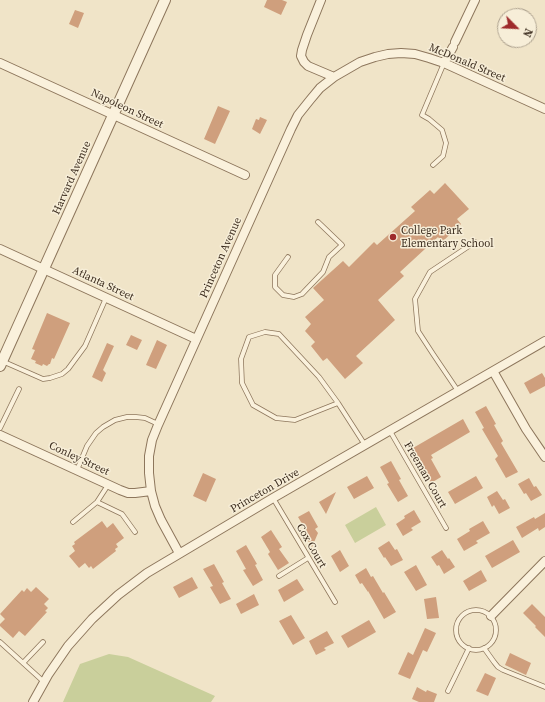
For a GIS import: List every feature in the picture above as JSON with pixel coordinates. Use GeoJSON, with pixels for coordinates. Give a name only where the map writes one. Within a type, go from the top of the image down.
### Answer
{"type":"FeatureCollection","features":[{"type":"Feature","properties":{"kind":"street","name":"Harvard Avenue"},"geometry":{"type":"LineString","coordinates":[[1,364],[166,0]]}},
{"type":"Feature","properties":{"kind":"street"},"geometry":{"type":"LineString","coordinates":[[321,0],[307,35],[302,50],[302,56],[304,62],[308,66],[334,77]]}},
{"type":"Feature","properties":{"kind":"street"},"geometry":{"type":"LineString","coordinates":[[444,64],[475,0]]}},
{"type":"Feature","properties":{"kind":"street","name":"McDonald Street"},"geometry":{"type":"LineString","coordinates":[[334,77],[360,62],[374,57],[401,53],[416,54],[444,64],[545,109]]}},
{"type":"Feature","properties":{"kind":"street","name":"Napoleon Street"},"geometry":{"type":"LineString","coordinates":[[0,64],[245,175]]}},
{"type":"Feature","properties":{"kind":"street","name":"Princeton Avenue"},"geometry":{"type":"LineString","coordinates":[[179,553],[161,520],[151,491],[149,456],[152,440],[196,339],[298,115],[320,88],[334,77]]}},
{"type":"Feature","properties":{"kind":"street","name":"Atlanta Street"},"geometry":{"type":"LineString","coordinates":[[0,249],[196,339]]}},
{"type":"Feature","properties":{"kind":"street","name":"Princeton Drive"},"geometry":{"type":"LineString","coordinates":[[33,702],[48,675],[68,646],[92,619],[118,595],[147,573],[273,498],[545,341]]}},
{"type":"Feature","properties":{"kind":"street"},"geometry":{"type":"LineString","coordinates":[[493,371],[526,429],[545,457]]}},
{"type":"Feature","properties":{"kind":"street","name":"Conley Street"},"geometry":{"type":"LineString","coordinates":[[0,436],[128,493],[151,491]]}},
{"type":"Feature","properties":{"kind":"street"},"geometry":{"type":"LineString","coordinates":[[491,616],[545,561]]}},
{"type":"Feature","properties":{"kind":"lane"},"geometry":{"type":"LineString","coordinates":[[433,165],[443,156],[446,143],[442,130],[422,115],[444,64]]}},
{"type":"Feature","properties":{"kind":"lane"},"geometry":{"type":"LineString","coordinates":[[288,257],[275,275],[275,287],[283,294],[294,298],[302,294],[323,272],[329,257],[342,245],[318,222]]}},
{"type":"Feature","properties":{"kind":"lane"},"geometry":{"type":"LineString","coordinates":[[458,392],[418,331],[415,299],[430,272],[475,242]]}},
{"type":"Feature","properties":{"kind":"lane"},"geometry":{"type":"LineString","coordinates":[[1,364],[43,379],[62,374],[68,369],[85,346],[106,298]]}},
{"type":"Feature","properties":{"kind":"lane"},"geometry":{"type":"LineString","coordinates":[[338,404],[295,420],[276,418],[254,405],[242,383],[241,359],[248,337],[265,332],[279,334],[319,377],[338,404],[366,445]]}},
{"type":"Feature","properties":{"kind":"lane"},"geometry":{"type":"LineString","coordinates":[[0,428],[19,389]]}},
{"type":"Feature","properties":{"kind":"lane"},"geometry":{"type":"LineString","coordinates":[[76,470],[87,446],[96,433],[115,420],[126,417],[136,417],[145,418],[158,424]]}},
{"type":"Feature","properties":{"kind":"lane","name":"Freeman Court"},"geometry":{"type":"LineString","coordinates":[[390,431],[446,528]]}},
{"type":"Feature","properties":{"kind":"lane"},"geometry":{"type":"LineString","coordinates":[[73,522],[97,502],[108,485]]}},
{"type":"Feature","properties":{"kind":"lane","name":"Cox Court"},"geometry":{"type":"LineString","coordinates":[[273,498],[334,602]]}},
{"type":"Feature","properties":{"kind":"lane"},"geometry":{"type":"LineString","coordinates":[[97,502],[122,514],[135,532]]}},
{"type":"Feature","properties":{"kind":"lane"},"geometry":{"type":"LineString","coordinates":[[279,576],[308,558]]}},
{"type":"Feature","properties":{"kind":"lane"},"geometry":{"type":"LineString","coordinates":[[479,610],[486,612],[491,616],[496,627],[496,634],[490,645],[474,650],[463,645],[457,634],[458,621],[462,616],[467,612],[479,610]]}},
{"type":"Feature","properties":{"kind":"lane"},"geometry":{"type":"LineString","coordinates":[[0,642],[44,683]]}},
{"type":"Feature","properties":{"kind":"lane"},"geometry":{"type":"LineString","coordinates":[[23,663],[44,642]]}},
{"type":"Feature","properties":{"kind":"lane"},"geometry":{"type":"LineString","coordinates":[[448,691],[469,648]]}},
{"type":"Feature","properties":{"kind":"lane"},"geometry":{"type":"LineString","coordinates":[[484,648],[494,663],[503,670],[545,687]]}},
{"type":"Feature","properties":{"kind":"green space"},"geometry":{"type":"Polygon","coordinates":[[[376,507],[386,525],[355,543],[345,525],[376,507]]]}},
{"type":"Feature","properties":{"kind":"green space"},"geometry":{"type":"Polygon","coordinates":[[[109,654],[128,657],[215,696],[211,702],[63,702],[80,664],[109,654]]]}},
{"type":"Feature","properties":{"kind":"building"},"geometry":{"type":"Polygon","coordinates":[[[267,0],[282,0],[287,2],[281,15],[264,7],[267,0]]]}},
{"type":"Feature","properties":{"kind":"building"},"geometry":{"type":"Polygon","coordinates":[[[75,10],[84,13],[78,28],[69,24],[75,10]]]}},
{"type":"Feature","properties":{"kind":"building"},"geometry":{"type":"Polygon","coordinates":[[[218,106],[230,111],[215,144],[204,139],[218,106]]]}},
{"type":"Feature","properties":{"kind":"building"},"geometry":{"type":"Polygon","coordinates":[[[260,117],[267,120],[260,134],[252,129],[256,119],[259,120],[260,117]]]}},
{"type":"Feature","properties":{"kind":"building"},"geometry":{"type":"Polygon","coordinates":[[[445,183],[469,209],[457,219],[461,224],[442,242],[438,237],[400,272],[404,276],[378,300],[395,320],[356,356],[363,363],[345,379],[327,358],[323,361],[311,346],[315,342],[305,331],[311,324],[305,317],[324,300],[313,288],[343,261],[349,267],[374,242],[377,245],[415,211],[411,207],[430,190],[434,194],[445,183]]]}},
{"type":"Feature","properties":{"kind":"building"},"geometry":{"type":"Polygon","coordinates":[[[47,313],[70,323],[54,359],[52,358],[50,364],[47,366],[43,364],[42,366],[35,363],[36,361],[31,359],[35,350],[32,349],[47,313]]]}},
{"type":"Feature","properties":{"kind":"building"},"geometry":{"type":"Polygon","coordinates":[[[131,335],[142,340],[137,350],[126,345],[131,335]]]}},
{"type":"Feature","properties":{"kind":"building"},"geometry":{"type":"Polygon","coordinates":[[[157,340],[167,345],[156,369],[146,365],[157,340]]]}},
{"type":"Feature","properties":{"kind":"building"},"geometry":{"type":"Polygon","coordinates":[[[107,343],[114,346],[103,370],[106,373],[102,382],[92,377],[107,343]]]}},
{"type":"Feature","properties":{"kind":"building"},"geometry":{"type":"Polygon","coordinates":[[[542,373],[545,378],[545,386],[530,394],[524,383],[542,373]]]}},
{"type":"Feature","properties":{"kind":"building"},"geometry":{"type":"Polygon","coordinates":[[[486,406],[503,441],[501,443],[518,472],[506,478],[495,459],[498,456],[482,429],[484,428],[475,412],[486,406]]]}},
{"type":"Feature","properties":{"kind":"building"},"geometry":{"type":"Polygon","coordinates":[[[463,419],[470,432],[431,455],[433,458],[431,459],[441,477],[431,483],[420,465],[423,464],[413,448],[463,419]]]}},
{"type":"Feature","properties":{"kind":"building"},"geometry":{"type":"Polygon","coordinates":[[[391,461],[408,496],[398,502],[387,484],[389,483],[380,467],[391,461]]]}},
{"type":"Feature","properties":{"kind":"building"},"geometry":{"type":"Polygon","coordinates":[[[203,473],[216,479],[206,502],[193,496],[203,473]]]}},
{"type":"Feature","properties":{"kind":"building"},"geometry":{"type":"Polygon","coordinates":[[[367,476],[374,488],[354,499],[347,487],[367,476]]]}},
{"type":"Feature","properties":{"kind":"building"},"geometry":{"type":"Polygon","coordinates":[[[476,476],[483,488],[455,504],[448,492],[476,476]]]}},
{"type":"Feature","properties":{"kind":"building"},"geometry":{"type":"Polygon","coordinates":[[[529,478],[534,487],[536,486],[542,495],[531,501],[526,493],[524,494],[518,484],[529,478]]]}},
{"type":"Feature","properties":{"kind":"building"},"geometry":{"type":"Polygon","coordinates":[[[497,491],[503,500],[505,499],[510,508],[499,514],[494,505],[492,507],[487,497],[497,491]]]}},
{"type":"Feature","properties":{"kind":"building"},"geometry":{"type":"Polygon","coordinates":[[[336,492],[326,514],[319,502],[336,492]]]}},
{"type":"Feature","properties":{"kind":"building"},"geometry":{"type":"Polygon","coordinates":[[[414,510],[421,522],[411,528],[413,530],[403,536],[396,524],[405,518],[404,516],[414,510]]]}},
{"type":"Feature","properties":{"kind":"building"},"geometry":{"type":"Polygon","coordinates":[[[309,511],[318,527],[315,529],[318,533],[312,547],[305,536],[307,532],[298,517],[309,511]]]}},
{"type":"Feature","properties":{"kind":"building"},"geometry":{"type":"Polygon","coordinates":[[[545,513],[545,527],[539,531],[538,528],[522,538],[516,527],[545,513]]]}},
{"type":"Feature","properties":{"kind":"building"},"geometry":{"type":"Polygon","coordinates":[[[102,521],[107,528],[113,523],[124,538],[116,544],[118,547],[115,549],[116,551],[93,569],[91,566],[89,568],[85,563],[79,568],[69,556],[75,551],[72,546],[75,544],[74,542],[102,521]]]}},
{"type":"Feature","properties":{"kind":"building"},"geometry":{"type":"Polygon","coordinates":[[[483,521],[490,533],[476,541],[478,543],[464,551],[457,539],[470,531],[469,529],[483,521]]]}},
{"type":"Feature","properties":{"kind":"building"},"geometry":{"type":"Polygon","coordinates":[[[271,530],[282,547],[279,549],[289,563],[278,570],[268,554],[270,552],[261,537],[271,530]]]}},
{"type":"Feature","properties":{"kind":"building"},"geometry":{"type":"Polygon","coordinates":[[[513,540],[520,552],[492,568],[485,556],[513,540]]]}},
{"type":"Feature","properties":{"kind":"building"},"geometry":{"type":"Polygon","coordinates":[[[389,541],[395,550],[397,549],[403,560],[391,566],[378,548],[389,541]]]}},
{"type":"Feature","properties":{"kind":"building"},"geometry":{"type":"Polygon","coordinates":[[[246,545],[257,564],[255,565],[263,580],[253,586],[243,570],[246,569],[236,551],[246,545]]]}},
{"type":"Feature","properties":{"kind":"building"},"geometry":{"type":"Polygon","coordinates":[[[340,550],[349,566],[340,572],[331,556],[340,550]]]}},
{"type":"Feature","properties":{"kind":"building"},"geometry":{"type":"Polygon","coordinates":[[[442,550],[455,567],[444,574],[439,565],[437,566],[431,557],[442,550]]]}},
{"type":"Feature","properties":{"kind":"building"},"geometry":{"type":"Polygon","coordinates":[[[214,564],[231,599],[220,604],[210,587],[213,586],[203,569],[214,564]]]}},
{"type":"Feature","properties":{"kind":"building"},"geometry":{"type":"Polygon","coordinates":[[[416,565],[427,585],[416,591],[404,572],[416,565]]]}},
{"type":"Feature","properties":{"kind":"building"},"geometry":{"type":"Polygon","coordinates":[[[366,568],[371,577],[373,576],[383,593],[384,592],[396,612],[384,619],[368,591],[362,583],[360,584],[355,575],[366,568]]]}},
{"type":"Feature","properties":{"kind":"building"},"geometry":{"type":"Polygon","coordinates":[[[481,570],[487,581],[469,591],[463,581],[481,570]]]}},
{"type":"Feature","properties":{"kind":"building"},"geometry":{"type":"Polygon","coordinates":[[[192,577],[198,588],[179,598],[173,587],[192,577]]]}},
{"type":"Feature","properties":{"kind":"building"},"geometry":{"type":"Polygon","coordinates":[[[297,579],[304,590],[284,602],[278,590],[297,579]]]}},
{"type":"Feature","properties":{"kind":"building"},"geometry":{"type":"Polygon","coordinates":[[[36,587],[49,599],[44,604],[48,608],[45,611],[47,612],[25,636],[19,631],[13,638],[0,626],[5,619],[0,614],[22,590],[24,592],[27,588],[31,592],[36,587]]]}},
{"type":"Feature","properties":{"kind":"building"},"geometry":{"type":"Polygon","coordinates":[[[254,594],[259,605],[241,614],[236,604],[254,594]]]}},
{"type":"Feature","properties":{"kind":"building"},"geometry":{"type":"Polygon","coordinates":[[[436,597],[439,618],[427,619],[424,599],[436,597]]]}},
{"type":"Feature","properties":{"kind":"building"},"geometry":{"type":"Polygon","coordinates":[[[532,604],[545,617],[545,637],[523,613],[532,604]]]}},
{"type":"Feature","properties":{"kind":"building"},"geometry":{"type":"Polygon","coordinates":[[[291,615],[305,638],[293,645],[279,621],[291,615]]]}},
{"type":"Feature","properties":{"kind":"building"},"geometry":{"type":"Polygon","coordinates":[[[369,620],[376,632],[348,648],[341,636],[369,620]]]}},
{"type":"Feature","properties":{"kind":"building"},"geometry":{"type":"Polygon","coordinates":[[[425,628],[436,633],[427,652],[423,650],[410,679],[398,674],[408,652],[413,655],[425,628]]]}},
{"type":"Feature","properties":{"kind":"building"},"geometry":{"type":"Polygon","coordinates":[[[327,631],[334,643],[324,648],[326,650],[316,655],[309,641],[327,631]]]}},
{"type":"Feature","properties":{"kind":"building"},"geometry":{"type":"Polygon","coordinates":[[[510,653],[531,663],[526,675],[505,665],[510,653]]]}},
{"type":"Feature","properties":{"kind":"building"},"geometry":{"type":"Polygon","coordinates":[[[485,673],[496,678],[488,696],[476,691],[485,673]]]}},
{"type":"Feature","properties":{"kind":"building"},"geometry":{"type":"Polygon","coordinates":[[[417,687],[426,692],[427,690],[437,694],[434,702],[419,702],[412,699],[417,687]]]}},
{"type":"Feature","properties":{"kind":"place","name":"College Park Elementary School"},"geometry":{"type":"Point","coordinates":[393,237]}}]}
